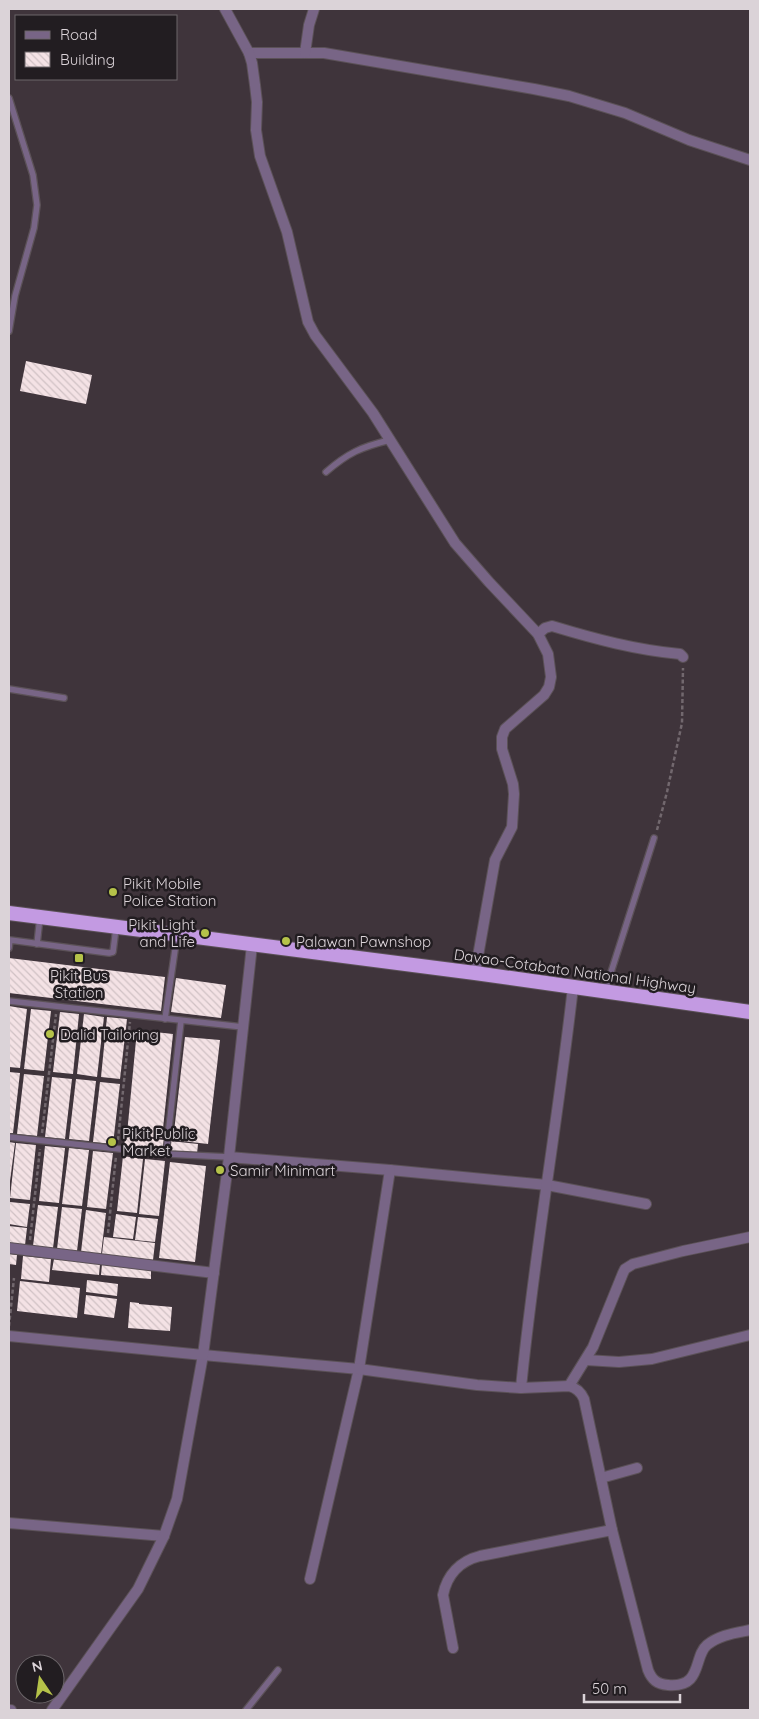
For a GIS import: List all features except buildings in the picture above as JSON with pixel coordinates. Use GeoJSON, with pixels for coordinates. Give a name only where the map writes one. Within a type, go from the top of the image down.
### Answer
{"type":"FeatureCollection","features":[{"type":"Feature","properties":{"kind":"highway","name":"Davao-Cotabato National Highway"},"geometry":{"type":"LineString","coordinates":[[9,913],[475,973],[750,1012]]}},
{"type":"Feature","properties":{"kind":"street"},"geometry":{"type":"LineString","coordinates":[[225,9],[249,53],[252,63],[257,102],[256,130],[260,156],[287,232],[308,322],[315,335],[373,413],[455,543],[538,634],[548,654],[551,677],[549,687],[544,695],[505,729],[502,737],[502,749],[513,784],[512,827],[495,860],[475,973]]}},
{"type":"Feature","properties":{"kind":"street"},"geometry":{"type":"LineString","coordinates":[[305,53],[309,25],[314,9]]}},
{"type":"Feature","properties":{"kind":"street"},"geometry":{"type":"LineString","coordinates":[[249,53],[324,54],[569,96],[624,113],[689,140],[750,160]]}},
{"type":"Feature","properties":{"kind":"street"},"geometry":{"type":"LineString","coordinates":[[538,634],[545,628],[552,626],[608,643],[654,652],[680,654],[682,657]]}},
{"type":"Feature","properties":{"kind":"street"},"geometry":{"type":"LineString","coordinates":[[52,1710],[138,1589],[164,1536],[177,1498],[203,1355],[252,945]]}},
{"type":"Feature","properties":{"kind":"street"},"geometry":{"type":"LineString","coordinates":[[521,1388],[532,1285],[564,1071],[573,987]]}},
{"type":"Feature","properties":{"kind":"street"},"geometry":{"type":"LineString","coordinates":[[228,1157],[546,1185],[646,1204]]}},
{"type":"Feature","properties":{"kind":"street"},"geometry":{"type":"LineString","coordinates":[[310,1579],[359,1369],[390,1170]]}},
{"type":"Feature","properties":{"kind":"street"},"geometry":{"type":"LineString","coordinates":[[569,1386],[593,1347],[623,1273],[630,1265],[682,1251],[750,1237]]}},
{"type":"Feature","properties":{"kind":"street"},"geometry":{"type":"LineString","coordinates":[[9,1248],[214,1273]]}},
{"type":"Feature","properties":{"kind":"street"},"geometry":{"type":"LineString","coordinates":[[586,1360],[618,1362],[652,1358],[750,1335]]}},
{"type":"Feature","properties":{"kind":"street"},"geometry":{"type":"LineString","coordinates":[[9,1336],[359,1369],[476,1385],[521,1388],[569,1386],[579,1391],[584,1399],[612,1530],[648,1670],[654,1681],[668,1685],[683,1682],[693,1675],[697,1669],[702,1652],[708,1644],[717,1638],[750,1630]]}},
{"type":"Feature","properties":{"kind":"street"},"geometry":{"type":"LineString","coordinates":[[601,1478],[637,1468]]}},
{"type":"Feature","properties":{"kind":"street"},"geometry":{"type":"LineString","coordinates":[[9,1523],[164,1536]]}},
{"type":"Feature","properties":{"kind":"street"},"geometry":{"type":"LineString","coordinates":[[452,1648],[443,1594],[450,1576],[464,1562],[480,1556],[612,1530]]}},
{"type":"Feature","properties":{"kind":"lane"},"geometry":{"type":"LineString","coordinates":[[9,98],[32,175],[37,205],[34,228],[15,296],[9,331]]}},
{"type":"Feature","properties":{"kind":"lane"},"geometry":{"type":"LineString","coordinates":[[326,472],[347,455],[363,447],[390,440]]}},
{"type":"Feature","properties":{"kind":"lane"},"geometry":{"type":"LineString","coordinates":[[9,689],[64,698]]}},
{"type":"Feature","properties":{"kind":"lane"},"geometry":{"type":"LineString","coordinates":[[605,992],[654,838]]}},
{"type":"Feature","properties":{"kind":"lane"},"geometry":{"type":"LineString","coordinates":[[37,944],[40,917]]}},
{"type":"Feature","properties":{"kind":"lane"},"geometry":{"type":"LineString","coordinates":[[9,948],[10,940],[110,953],[113,952],[116,928]]}},
{"type":"Feature","properties":{"kind":"lane"},"geometry":{"type":"LineString","coordinates":[[164,1019],[177,936]]}},
{"type":"Feature","properties":{"kind":"lane"},"geometry":{"type":"LineString","coordinates":[[9,1001],[243,1027]]}},
{"type":"Feature","properties":{"kind":"lane"},"geometry":{"type":"LineString","coordinates":[[166,1154],[181,1021]]}},
{"type":"Feature","properties":{"kind":"lane"},"geometry":{"type":"LineString","coordinates":[[9,1137],[166,1154],[228,1157]]}},
{"type":"Feature","properties":{"kind":"lane"},"geometry":{"type":"LineString","coordinates":[[246,1710],[278,1670]]}},
{"type":"Feature","properties":{"kind":"path"},"geometry":{"type":"LineString","coordinates":[[654,838],[667,792],[682,724],[684,686],[682,657]]}},
{"type":"Feature","properties":{"kind":"path"},"geometry":{"type":"LineString","coordinates":[[29,1251],[57,1006]]}},
{"type":"Feature","properties":{"kind":"path"},"geometry":{"type":"LineString","coordinates":[[108,1233],[131,1015]]}},
{"type":"Feature","properties":{"kind":"path"},"geometry":{"type":"LineString","coordinates":[[9,1329],[14,1278]]}},
{"type":"Feature","properties":{"kind":"place","name":"Pikit Mobile Police Station"},"geometry":{"type":"Point","coordinates":[113,892]}},
{"type":"Feature","properties":{"kind":"place","name":"Pikit Light and Life"},"geometry":{"type":"Point","coordinates":[205,933]}},
{"type":"Feature","properties":{"kind":"place","name":"Palawan Pawnshop"},"geometry":{"type":"Point","coordinates":[286,941]}},
{"type":"Feature","properties":{"kind":"place","name":"Pikit Bus Station"},"geometry":{"type":"Point","coordinates":[79,958]}},
{"type":"Feature","properties":{"kind":"place","name":"Dalid Tailoring"},"geometry":{"type":"Point","coordinates":[50,1034]}},
{"type":"Feature","properties":{"kind":"place","name":"Pikit Public Market"},"geometry":{"type":"Point","coordinates":[112,1142]}},
{"type":"Feature","properties":{"kind":"place","name":"Samir Minimart"},"geometry":{"type":"Point","coordinates":[220,1170]}}]}
